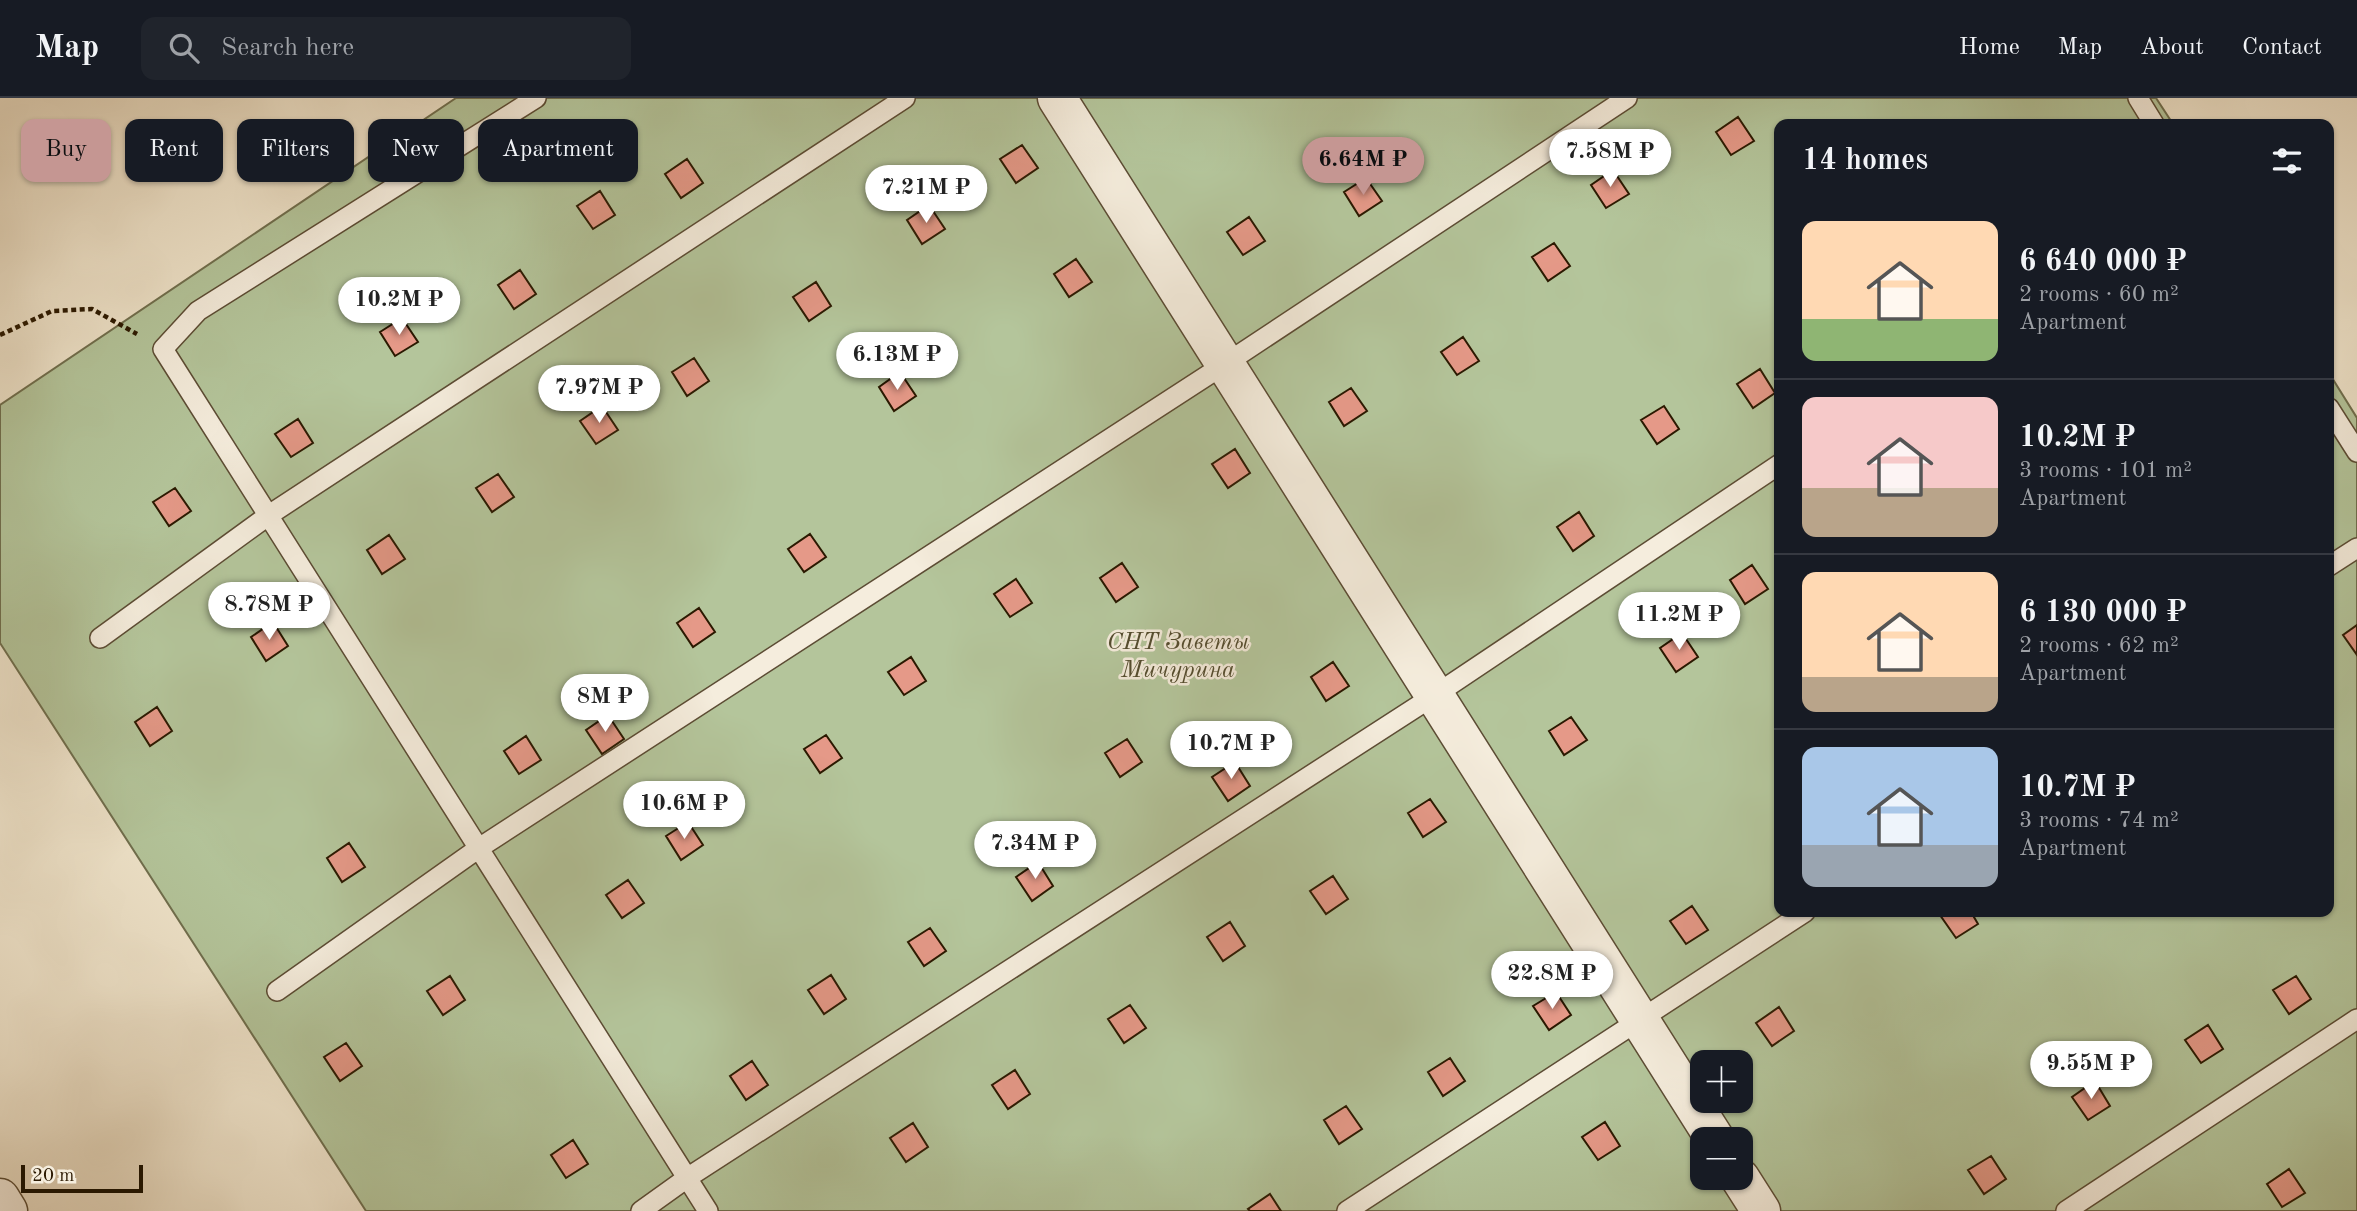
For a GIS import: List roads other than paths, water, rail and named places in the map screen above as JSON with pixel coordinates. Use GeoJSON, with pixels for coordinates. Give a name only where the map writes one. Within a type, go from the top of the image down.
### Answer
{"type":"FeatureCollection","features":[{"type":"Feature","properties":{"kind":"street"},"geometry":{"type":"LineString","coordinates":[[1056,98],[1707,1127]]}},
{"type":"Feature","properties":{"kind":"street"},"geometry":{"type":"LineString","coordinates":[[1748,1190],[1761,1211]]}},
{"type":"Feature","properties":{"kind":"street"},"geometry":{"type":"LineString","coordinates":[[0,1198],[8,1211]]}},
{"type":"Feature","properties":{"kind":"lane"},"geometry":{"type":"LineString","coordinates":[[536,98],[198,311],[163,349],[708,1211]]}},
{"type":"Feature","properties":{"kind":"lane"},"geometry":{"type":"LineString","coordinates":[[100,638],[269,515],[905,98]]}},
{"type":"Feature","properties":{"kind":"lane"},"geometry":{"type":"LineString","coordinates":[[277,991],[479,848],[1225,364],[1628,98]]}},
{"type":"Feature","properties":{"kind":"lane"},"geometry":{"type":"LineString","coordinates":[[2138,98],[2151,119]]}},
{"type":"Feature","properties":{"kind":"lane"},"geometry":{"type":"LineString","coordinates":[[2334,416],[2357,452]]}},
{"type":"Feature","properties":{"kind":"lane"},"geometry":{"type":"LineString","coordinates":[[641,1211],[687,1178],[1435,695],[1774,468]]}},
{"type":"Feature","properties":{"kind":"lane"},"geometry":{"type":"LineString","coordinates":[[2334,563],[2357,548]]}},
{"type":"Feature","properties":{"kind":"lane"},"geometry":{"type":"LineString","coordinates":[[1347,1211],[1797,917]]}},
{"type":"Feature","properties":{"kind":"lane"},"geometry":{"type":"LineString","coordinates":[[2066,1211],[2357,1019]]}},
{"type":"Feature","properties":{"kind":"park label","name":"СНТ Заветы Мичурина"},"geometry":{"type":"Point","coordinates":[1178,655]}}]}
